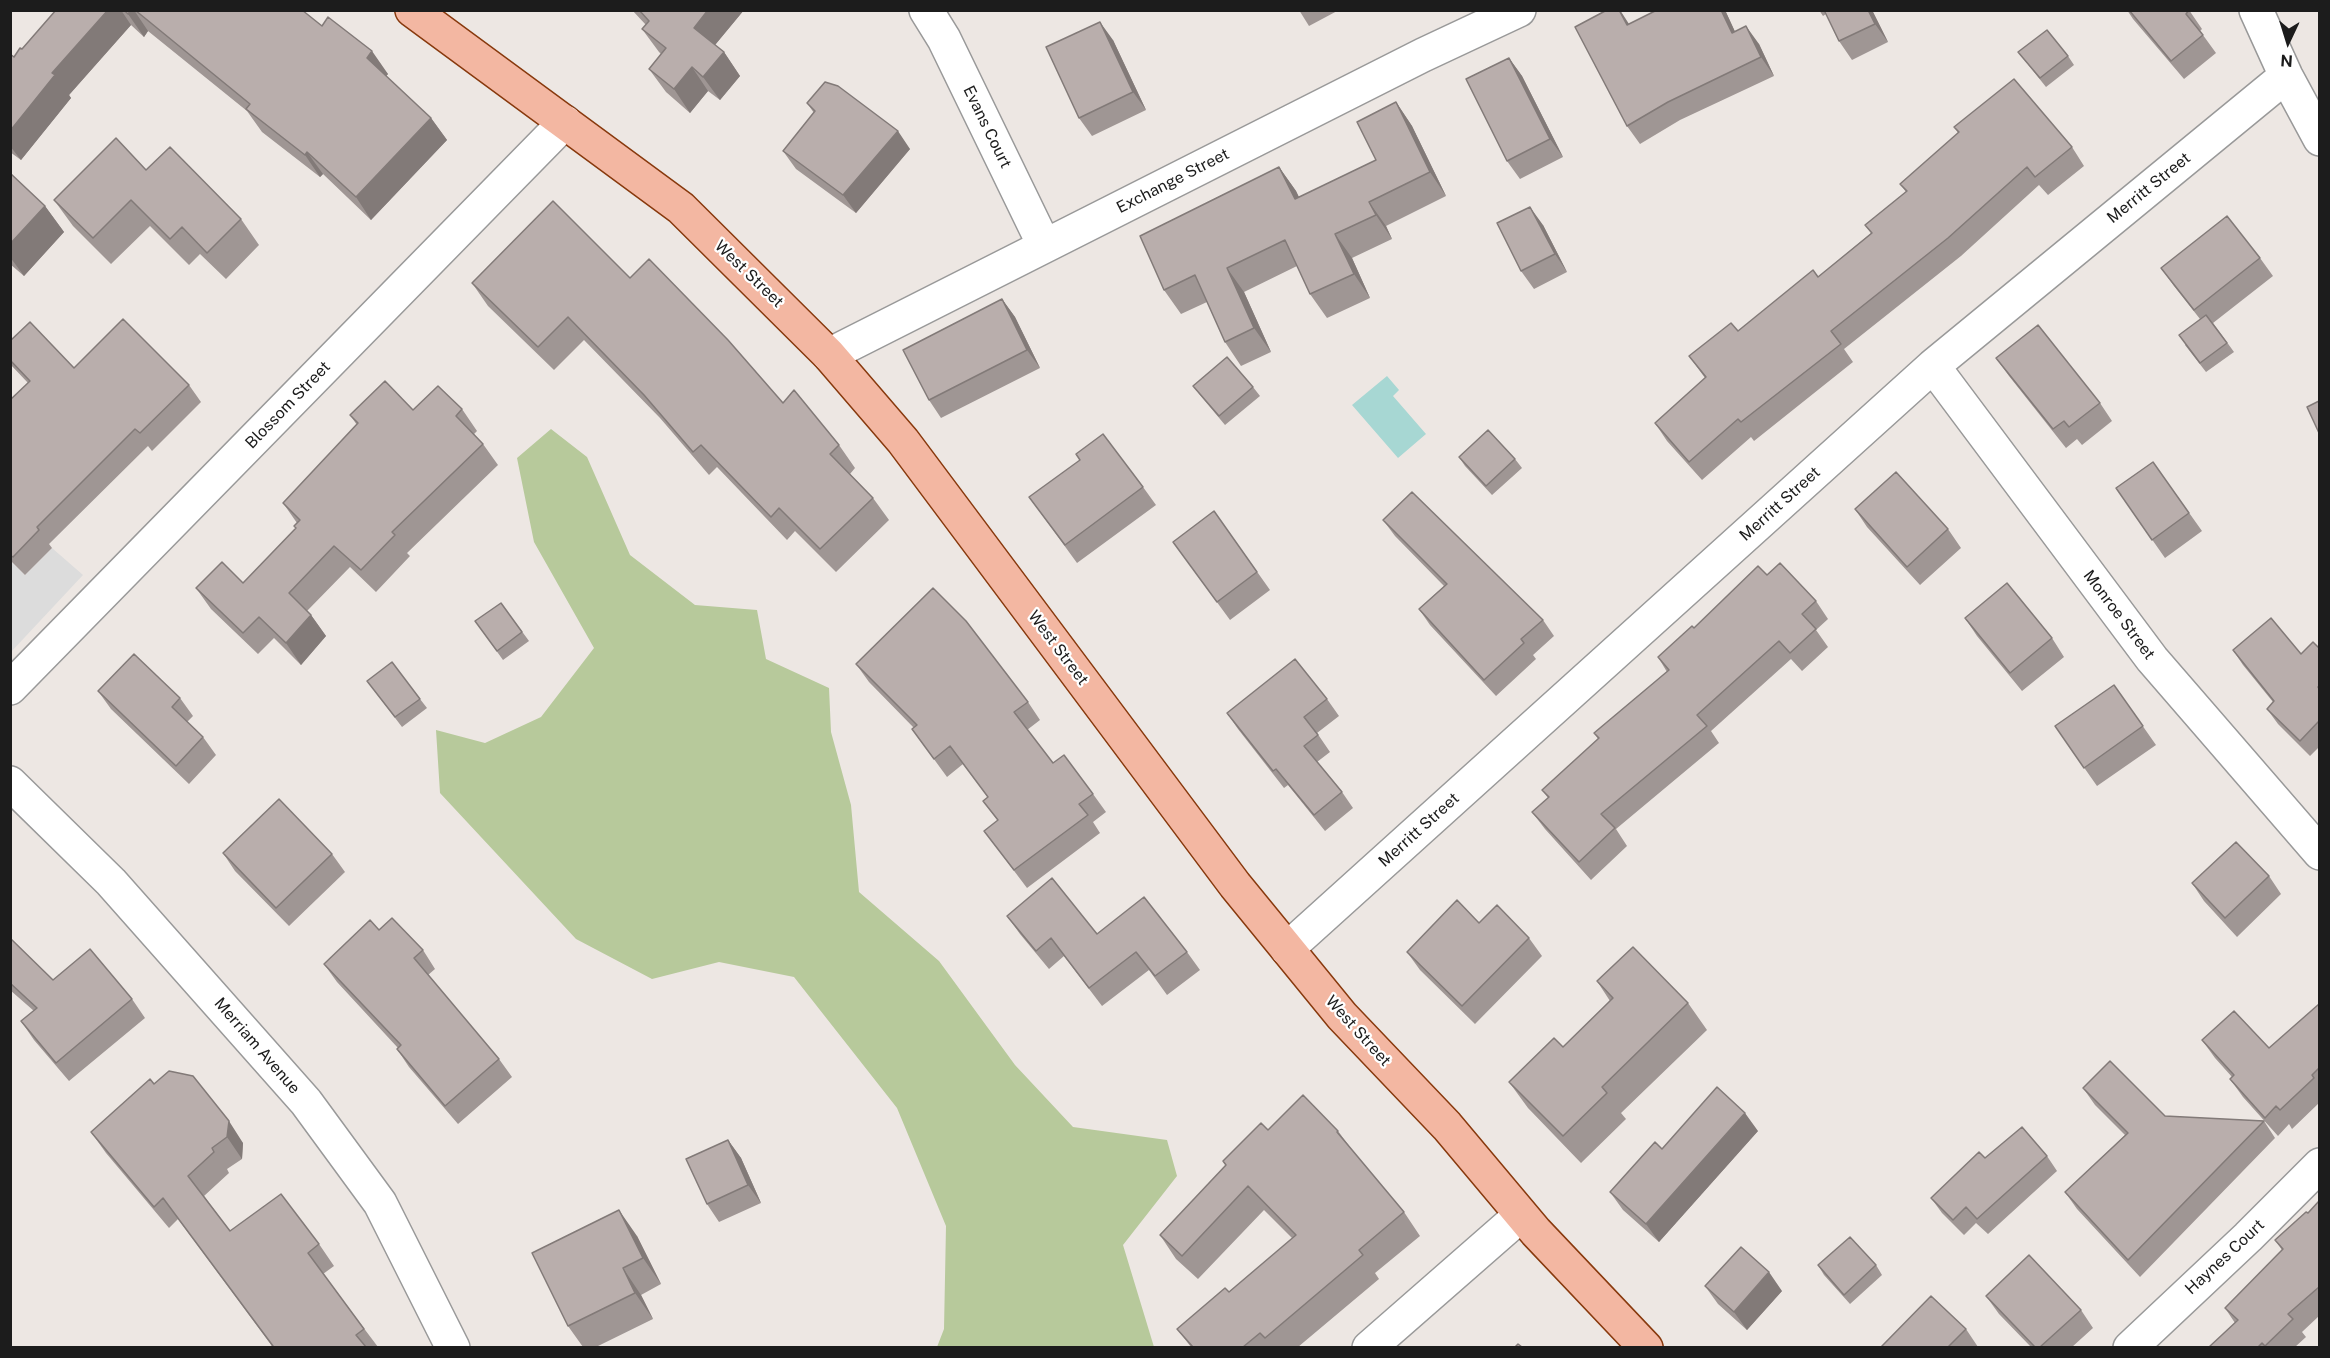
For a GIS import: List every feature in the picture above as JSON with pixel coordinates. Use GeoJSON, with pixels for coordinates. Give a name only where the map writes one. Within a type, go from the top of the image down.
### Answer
{"type":"FeatureCollection","features":[{"type":"Feature","properties":{"kind":"main road","name":"West Street"},"geometry":{"type":"LineString","coordinates":[[412,10],[681,208],[830,355],[903,441],[1234,885],[1342,1016],[1447,1126],[1521,1215],[1646,1347]]}},
{"type":"Feature","properties":{"kind":"street","name":"Evans Court"},"geometry":{"type":"LineString","coordinates":[[926,10],[949,49],[1044,245]]}},
{"type":"Feature","properties":{"kind":"street","name":"Exchange Street"},"geometry":{"type":"LineString","coordinates":[[830,355],[1423,55],[1519,10]]}},
{"type":"Feature","properties":{"kind":"street"},"geometry":{"type":"LineString","coordinates":[[2256,10],[2286,76],[2319,139]]}},
{"type":"Feature","properties":{"kind":"street","name":"Merritt Street"},"geometry":{"type":"LineString","coordinates":[[1287,949],[1933,366],[2286,76]]}},
{"type":"Feature","properties":{"kind":"street","name":"Blossom Street"},"geometry":{"type":"LineString","coordinates":[[10,688],[565,122]]}},
{"type":"Feature","properties":{"kind":"street","name":"Monroe Street"},"geometry":{"type":"LineString","coordinates":[[1933,366],[2152,659],[2319,853]]}},
{"type":"Feature","properties":{"kind":"street","name":"Merriam Avenue"},"geometry":{"type":"LineString","coordinates":[[10,783],[111,882],[312,1110],[380,1203],[453,1347]]}},
{"type":"Feature","properties":{"kind":"street","name":"Haynes Court"},"geometry":{"type":"LineString","coordinates":[[2130,1347],[2248,1237],[2319,1165]]}},
{"type":"Feature","properties":{"kind":"street"},"geometry":{"type":"LineString","coordinates":[[1369,1347],[1521,1215]]}},
{"type":"Feature","properties":{"kind":"green space"},"geometry":{"type":"Polygon","coordinates":[[[551,429],[587,457],[630,555],[695,605],[757,610],[766,659],[829,688],[831,732],[851,805],[859,892],[939,961],[1015,1065],[1073,1127],[1167,1140],[1177,1176],[1123,1245],[1154,1347],[937,1347],[944,1329],[946,1226],[897,1108],[794,977],[719,962],[652,979],[576,939],[440,793],[436,730],[485,743],[541,717],[594,648],[534,542],[517,458],[551,429]]]}},
{"type":"Feature","properties":{"kind":"shaded area"},"geometry":{"type":"Polygon","coordinates":[[[52,548],[83,575],[11,652],[10,560],[25,575],[52,548]]]}},
{"type":"Feature","properties":{"kind":"water"},"geometry":{"type":"Polygon","coordinates":[[[1387,376],[1399,390],[1393,396],[1426,434],[1398,458],[1352,405],[1387,376]]]}},
{"type":"Feature","properties":{"kind":"building"},"geometry":{"type":"Polygon","coordinates":[[[56,10],[108,10],[52,73],[55,75],[10,131],[10,54],[14,57],[56,10]]]}},
{"type":"Feature","properties":{"kind":"building"},"geometry":{"type":"Polygon","coordinates":[[[135,10],[302,10],[322,26],[328,17],[372,51],[367,58],[431,118],[356,197],[307,152],[305,155],[246,109],[250,104],[135,10]]]}},
{"type":"Feature","properties":{"kind":"building"},"geometry":{"type":"Polygon","coordinates":[[[639,10],[708,10],[694,28],[724,52],[703,77],[692,67],[674,89],[649,69],[666,48],[642,29],[649,21],[639,10]]]}},
{"type":"Feature","properties":{"kind":"building"},"geometry":{"type":"Polygon","coordinates":[[[1607,10],[1619,10],[1627,25],[1657,10],[1721,10],[1732,33],[1746,26],[1761,57],[1668,102],[1627,126],[1575,27],[1607,10]]]}},
{"type":"Feature","properties":{"kind":"building"},"geometry":{"type":"Polygon","coordinates":[[[1824,10],[1868,10],[1875,24],[1839,41],[1824,10]]]}},
{"type":"Feature","properties":{"kind":"building"},"geometry":{"type":"Polygon","coordinates":[[[2129,10],[2189,10],[2186,14],[2203,35],[2171,61],[2129,10]]]}},
{"type":"Feature","properties":{"kind":"building"},"geometry":{"type":"Polygon","coordinates":[[[1100,22],[1133,92],[1079,118],[1046,47],[1100,22]]]}},
{"type":"Feature","properties":{"kind":"building"},"geometry":{"type":"Polygon","coordinates":[[[2047,30],[2068,56],[2040,78],[2018,52],[2047,30]]]}},
{"type":"Feature","properties":{"kind":"building"},"geometry":{"type":"Polygon","coordinates":[[[1509,58],[1550,139],[1507,161],[1466,79],[1509,58]]]}},
{"type":"Feature","properties":{"kind":"building"},"geometry":{"type":"Polygon","coordinates":[[[2014,79],[2072,147],[2035,177],[2027,167],[1948,238],[1831,331],[1841,344],[1741,422],[1738,419],[1689,462],[1655,423],[1706,377],[1689,356],[1731,323],[1738,331],[1813,270],[1818,277],[1872,233],[1865,225],[1907,191],[1900,184],[1959,132],[1954,127],[2014,79]]]}},
{"type":"Feature","properties":{"kind":"building"},"geometry":{"type":"Polygon","coordinates":[[[825,82],[838,86],[898,131],[843,195],[783,151],[815,111],[807,103],[825,82]]]}},
{"type":"Feature","properties":{"kind":"building"},"geometry":{"type":"Polygon","coordinates":[[[1396,102],[1430,172],[1369,202],[1376,215],[1335,234],[1354,274],[1310,294],[1285,240],[1227,268],[1254,328],[1225,342],[1195,275],[1164,290],[1140,236],[1279,167],[1295,199],[1376,160],[1357,122],[1396,102]]]}},
{"type":"Feature","properties":{"kind":"building"},"geometry":{"type":"Polygon","coordinates":[[[116,138],[146,170],[170,147],[241,219],[207,253],[182,227],[170,239],[131,200],[93,238],[54,200],[116,138]]]}},
{"type":"Feature","properties":{"kind":"building"},"geometry":{"type":"Polygon","coordinates":[[[10,173],[45,206],[10,244],[10,173]]]}},
{"type":"Feature","properties":{"kind":"building"},"geometry":{"type":"Polygon","coordinates":[[[553,201],[630,278],[649,259],[728,340],[783,403],[794,390],[839,445],[830,454],[873,498],[820,549],[779,508],[771,517],[701,445],[693,452],[644,395],[568,317],[538,347],[472,283],[553,201]]]}},
{"type":"Feature","properties":{"kind":"building"},"geometry":{"type":"Polygon","coordinates":[[[1530,207],[1555,254],[1521,271],[1497,223],[1530,207]]]}},
{"type":"Feature","properties":{"kind":"building"},"geometry":{"type":"Polygon","coordinates":[[[2227,216],[2260,258],[2194,310],[2161,268],[2227,216]]]}},
{"type":"Feature","properties":{"kind":"building"},"geometry":{"type":"Polygon","coordinates":[[[1002,299],[1027,350],[929,400],[903,350],[1002,299]]]}},
{"type":"Feature","properties":{"kind":"building"},"geometry":{"type":"Polygon","coordinates":[[[2206,315],[2227,343],[2200,363],[2179,335],[2206,315]]]}},
{"type":"Feature","properties":{"kind":"building"},"geometry":{"type":"Polygon","coordinates":[[[123,319],[189,385],[140,433],[135,429],[37,527],[39,530],[13,557],[10,555],[10,400],[30,381],[10,360],[10,341],[30,322],[74,368],[123,319]]]}},
{"type":"Feature","properties":{"kind":"building"},"geometry":{"type":"Polygon","coordinates":[[[2038,325],[2100,403],[2069,427],[2064,421],[2053,429],[1996,358],[2038,325]]]}},
{"type":"Feature","properties":{"kind":"building"},"geometry":{"type":"Polygon","coordinates":[[[1227,357],[1253,387],[1219,416],[1193,386],[1227,357]]]}},
{"type":"Feature","properties":{"kind":"building"},"geometry":{"type":"Polygon","coordinates":[[[385,381],[413,410],[438,386],[462,409],[456,416],[483,444],[392,532],[395,535],[361,570],[334,546],[289,593],[311,615],[286,643],[259,617],[243,633],[196,588],[222,562],[243,583],[296,528],[294,526],[300,520],[283,503],[358,423],[350,415],[385,381]]]}},
{"type":"Feature","properties":{"kind":"building"},"geometry":{"type":"Polygon","coordinates":[[[2319,401],[2319,433],[2307,407],[2319,401]]]}},
{"type":"Feature","properties":{"kind":"building"},"geometry":{"type":"Polygon","coordinates":[[[1488,430],[1515,459],[1486,486],[1459,457],[1488,430]]]}},
{"type":"Feature","properties":{"kind":"building"},"geometry":{"type":"Polygon","coordinates":[[[1103,434],[1143,487],[1065,545],[1029,497],[1080,460],[1076,454],[1103,434]]]}},
{"type":"Feature","properties":{"kind":"building"},"geometry":{"type":"Polygon","coordinates":[[[2153,462],[2189,513],[2152,540],[2116,488],[2153,462]]]}},
{"type":"Feature","properties":{"kind":"building"},"geometry":{"type":"Polygon","coordinates":[[[1896,472],[1948,529],[1907,567],[1855,509],[1896,472]]]}},
{"type":"Feature","properties":{"kind":"building"},"geometry":{"type":"Polygon","coordinates":[[[1412,492],[1543,620],[1521,639],[1524,643],[1484,680],[1419,609],[1447,584],[1383,520],[1412,492]]]}},
{"type":"Feature","properties":{"kind":"building"},"geometry":{"type":"Polygon","coordinates":[[[1214,511],[1257,572],[1217,602],[1173,542],[1214,511]]]}},
{"type":"Feature","properties":{"kind":"building"},"geometry":{"type":"Polygon","coordinates":[[[1780,563],[1816,601],[1802,614],[1816,629],[1790,653],[1779,641],[1697,715],[1707,726],[1601,814],[1615,828],[1579,862],[1532,812],[1549,797],[1542,790],[1599,738],[1594,733],[1669,670],[1658,657],[1692,626],[1694,628],[1758,566],[1767,575],[1780,563]]]}},
{"type":"Feature","properties":{"kind":"building"},"geometry":{"type":"Polygon","coordinates":[[[2007,583],[2052,638],[2010,673],[1965,618],[2007,583]]]}},
{"type":"Feature","properties":{"kind":"building"},"geometry":{"type":"Polygon","coordinates":[[[933,588],[966,621],[1028,702],[1014,712],[1053,763],[1064,755],[1093,794],[1079,804],[1088,815],[1014,870],[984,831],[998,820],[983,801],[988,797],[950,746],[934,759],[912,729],[917,725],[856,664],[933,588]]]}},
{"type":"Feature","properties":{"kind":"building"},"geometry":{"type":"Polygon","coordinates":[[[501,603],[522,632],[497,651],[475,621],[501,603]]]}},
{"type":"Feature","properties":{"kind":"building"},"geometry":{"type":"Polygon","coordinates":[[[2271,618],[2301,654],[2313,642],[2319,648],[2319,721],[2300,741],[2267,709],[2274,701],[2233,650],[2271,618]]]}},
{"type":"Feature","properties":{"kind":"building"},"geometry":{"type":"Polygon","coordinates":[[[134,654],[180,698],[172,707],[203,737],[176,766],[98,691],[134,654]]]}},
{"type":"Feature","properties":{"kind":"building"},"geometry":{"type":"Polygon","coordinates":[[[1295,659],[1327,699],[1304,717],[1318,735],[1304,746],[1342,792],[1314,815],[1276,769],[1273,771],[1227,713],[1295,659]]]}},
{"type":"Feature","properties":{"kind":"building"},"geometry":{"type":"Polygon","coordinates":[[[392,662],[420,699],[395,717],[367,681],[392,662]]]}},
{"type":"Feature","properties":{"kind":"building"},"geometry":{"type":"Polygon","coordinates":[[[2114,685],[2143,726],[2084,768],[2055,726],[2114,685]]]}},
{"type":"Feature","properties":{"kind":"building"},"geometry":{"type":"Polygon","coordinates":[[[279,799],[332,854],[276,908],[223,853],[279,799]]]}},
{"type":"Feature","properties":{"kind":"building"},"geometry":{"type":"Polygon","coordinates":[[[2236,842],[2269,876],[2225,918],[2192,883],[2236,842]]]}},
{"type":"Feature","properties":{"kind":"building"},"geometry":{"type":"Polygon","coordinates":[[[1052,878],[1097,934],[1144,897],[1187,952],[1155,976],[1136,952],[1089,988],[1051,938],[1036,951],[1007,916],[1052,878]]]}},
{"type":"Feature","properties":{"kind":"building"},"geometry":{"type":"Polygon","coordinates":[[[1457,900],[1479,923],[1497,905],[1529,938],[1462,1006],[1407,952],[1457,900]]]}},
{"type":"Feature","properties":{"kind":"building"},"geometry":{"type":"Polygon","coordinates":[[[392,918],[423,950],[414,958],[499,1059],[445,1106],[397,1049],[401,1045],[324,964],[370,920],[379,930],[392,918]]]}},
{"type":"Feature","properties":{"kind":"building"},"geometry":{"type":"Polygon","coordinates":[[[10,938],[53,980],[90,949],[132,999],[56,1063],[21,1021],[37,1008],[10,983],[10,938]]]}},
{"type":"Feature","properties":{"kind":"building"},"geometry":{"type":"Polygon","coordinates":[[[1633,947],[1688,1003],[1602,1087],[1607,1093],[1563,1136],[1509,1082],[1554,1038],[1563,1047],[1613,998],[1597,981],[1633,947]]]}},
{"type":"Feature","properties":{"kind":"building"},"geometry":{"type":"Polygon","coordinates":[[[2319,1004],[2319,1068],[2312,1075],[2314,1078],[2280,1110],[2276,1106],[2265,1118],[2230,1079],[2234,1075],[2202,1040],[2234,1011],[2269,1048],[2319,1004]]]}},
{"type":"Feature","properties":{"kind":"building"},"geometry":{"type":"Polygon","coordinates":[[[2110,1061],[2165,1116],[2264,1121],[2128,1260],[2065,1192],[2128,1133],[2083,1088],[2110,1061]]]}},
{"type":"Feature","properties":{"kind":"building"},"geometry":{"type":"Polygon","coordinates":[[[169,1071],[193,1076],[229,1121],[227,1137],[212,1148],[214,1152],[188,1176],[230,1231],[281,1194],[319,1244],[308,1253],[364,1329],[356,1335],[366,1347],[271,1347],[273,1346],[163,1198],[154,1207],[91,1132],[150,1079],[154,1084],[169,1071]]]}},
{"type":"Feature","properties":{"kind":"building"},"geometry":{"type":"Polygon","coordinates":[[[1717,1087],[1745,1113],[1646,1224],[1610,1192],[1655,1142],[1662,1149],[1717,1087]]]}},
{"type":"Feature","properties":{"kind":"building"},"geometry":{"type":"Polygon","coordinates":[[[1303,1095],[1338,1131],[1404,1212],[1359,1250],[1363,1255],[1265,1338],[1260,1333],[1243,1347],[1193,1347],[1177,1329],[1225,1288],[1229,1292],[1296,1235],[1248,1186],[1182,1256],[1160,1235],[1226,1165],[1223,1161],[1261,1123],[1268,1130],[1303,1095]]]}},
{"type":"Feature","properties":{"kind":"building"},"geometry":{"type":"Polygon","coordinates":[[[2022,1127],[2047,1156],[1977,1219],[1966,1207],[1953,1220],[1931,1198],[1979,1152],[1985,1158],[2022,1127]]]}},
{"type":"Feature","properties":{"kind":"building"},"geometry":{"type":"Polygon","coordinates":[[[728,1140],[748,1185],[707,1204],[686,1159],[728,1140]]]}},
{"type":"Feature","properties":{"kind":"building"},"geometry":{"type":"Polygon","coordinates":[[[2319,1201],[2319,1287],[2288,1314],[2293,1319],[2265,1346],[2262,1343],[2258,1347],[2209,1347],[2238,1320],[2225,1308],[2283,1249],[2275,1240],[2319,1201]]]}},
{"type":"Feature","properties":{"kind":"building"},"geometry":{"type":"Polygon","coordinates":[[[619,1210],[643,1258],[623,1268],[635,1293],[568,1326],[532,1253],[619,1210]]]}},
{"type":"Feature","properties":{"kind":"building"},"geometry":{"type":"Polygon","coordinates":[[[1850,1237],[1876,1265],[1844,1295],[1818,1265],[1850,1237]]]}},
{"type":"Feature","properties":{"kind":"building"},"geometry":{"type":"Polygon","coordinates":[[[1741,1247],[1769,1272],[1734,1312],[1705,1286],[1741,1247]]]}},
{"type":"Feature","properties":{"kind":"building"},"geometry":{"type":"Polygon","coordinates":[[[2029,1255],[2081,1310],[2040,1347],[2035,1347],[1986,1296],[2029,1255]]]}},
{"type":"Feature","properties":{"kind":"building"},"geometry":{"type":"Polygon","coordinates":[[[1931,1296],[1966,1329],[1948,1347],[1881,1347],[1931,1296]]]}}]}
